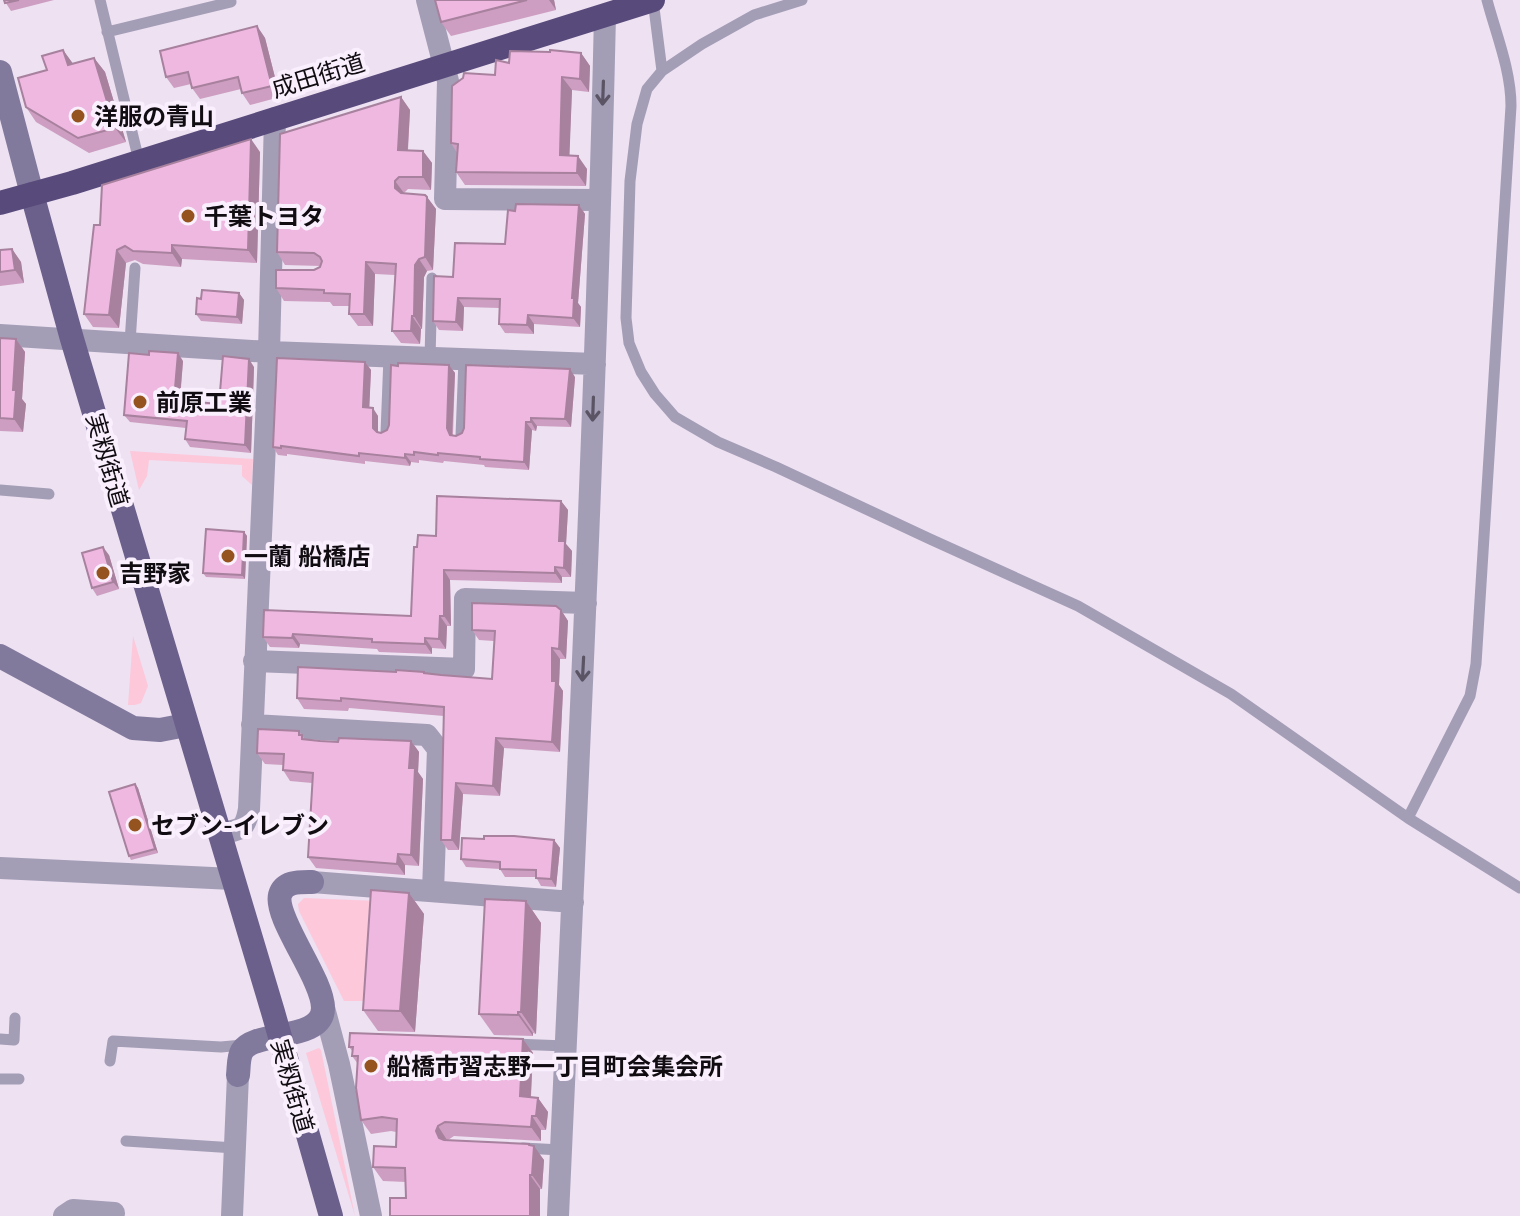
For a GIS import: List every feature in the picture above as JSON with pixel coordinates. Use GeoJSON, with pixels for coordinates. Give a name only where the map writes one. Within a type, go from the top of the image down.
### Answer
{"type":"FeatureCollection","features":[{"type":"Feature","properties":{"kind":"highway","name":"成田街道"},"geometry":{"type":"LineString","coordinates":[[0,203],[653,0]]}},
{"type":"Feature","properties":{"kind":"main road","name":"実籾街道"},"geometry":{"type":"LineString","coordinates":[[32,194],[331,1216]]}},
{"type":"Feature","properties":{"kind":"street"},"geometry":{"type":"LineString","coordinates":[[427,0],[448,81],[439,199],[600,200]]}},
{"type":"Feature","properties":{"kind":"street"},"geometry":{"type":"LineString","coordinates":[[558,1216],[586,603],[605,15]]}},
{"type":"Feature","properties":{"kind":"street"},"geometry":{"type":"LineString","coordinates":[[0,72],[32,194]]}},
{"type":"Feature","properties":{"kind":"street"},"geometry":{"type":"LineString","coordinates":[[219,833],[243,827],[249,809],[269,352],[278,273],[275,118]]}},
{"type":"Feature","properties":{"kind":"street"},"geometry":{"type":"LineString","coordinates":[[0,335],[269,352],[595,364]]}},
{"type":"Feature","properties":{"kind":"street"},"geometry":{"type":"LineString","coordinates":[[254,661],[464,669],[465,599],[586,603]]}},
{"type":"Feature","properties":{"kind":"street"},"geometry":{"type":"LineString","coordinates":[[0,656],[133,728],[160,730],[186,725]]}},
{"type":"Feature","properties":{"kind":"street"},"geometry":{"type":"LineString","coordinates":[[252,725],[427,735],[438,749],[433,891]]}},
{"type":"Feature","properties":{"kind":"street"},"geometry":{"type":"LineString","coordinates":[[0,868],[233,879]]}},
{"type":"Feature","properties":{"kind":"street"},"geometry":{"type":"LineString","coordinates":[[371,1216],[338,1038],[281,910],[279,897],[283,889],[288,884],[312,882],[573,902]]}},
{"type":"Feature","properties":{"kind":"street"},"geometry":{"type":"LineString","coordinates":[[232,1216],[240,1055],[248,1044],[308,1028],[323,1014],[323,1004]]}},
{"type":"Feature","properties":{"kind":"street"},"geometry":{"type":"LineString","coordinates":[[64,1216],[73,1210],[114,1213]]}},
{"type":"Feature","properties":{"kind":"lane"},"geometry":{"type":"LineString","coordinates":[[100,0],[139,161]]}},
{"type":"Feature","properties":{"kind":"lane"},"geometry":{"type":"LineString","coordinates":[[107,32],[230,0]]}},
{"type":"Feature","properties":{"kind":"lane"},"geometry":{"type":"LineString","coordinates":[[653,0],[662,71]]}},
{"type":"Feature","properties":{"kind":"lane"},"geometry":{"type":"LineString","coordinates":[[802,0],[754,15],[702,44],[662,71],[647,89],[637,124],[630,181],[626,318],[629,343],[641,372],[655,394],[675,417],[718,442],[1078,606],[1231,694],[1408,818],[1520,888]]}},
{"type":"Feature","properties":{"kind":"lane"},"geometry":{"type":"LineString","coordinates":[[1408,818],[1470,696],[1476,664],[1511,106],[1507,74],[1487,0]]}},
{"type":"Feature","properties":{"kind":"lane"},"geometry":{"type":"LineString","coordinates":[[130,342],[135,268]]}},
{"type":"Feature","properties":{"kind":"lane"},"geometry":{"type":"LineString","coordinates":[[430,359],[432,278]]}},
{"type":"Feature","properties":{"kind":"lane"},"geometry":{"type":"LineString","coordinates":[[386,433],[389,357]]}},
{"type":"Feature","properties":{"kind":"lane"},"geometry":{"type":"LineString","coordinates":[[461,436],[464,360]]}},
{"type":"Feature","properties":{"kind":"lane"},"geometry":{"type":"LineString","coordinates":[[0,490],[49,494]]}},
{"type":"Feature","properties":{"kind":"lane"},"geometry":{"type":"LineString","coordinates":[[0,1039],[14,1040],[15,1018]]}},
{"type":"Feature","properties":{"kind":"lane"},"geometry":{"type":"LineString","coordinates":[[110,1061],[113,1041],[221,1047],[248,1044]]}},
{"type":"Feature","properties":{"kind":"lane"},"geometry":{"type":"LineString","coordinates":[[506,1044],[566,1046]]}},
{"type":"Feature","properties":{"kind":"lane"},"geometry":{"type":"LineString","coordinates":[[0,1079],[19,1079]]}},
{"type":"Feature","properties":{"kind":"lane"},"geometry":{"type":"LineString","coordinates":[[126,1141],[235,1148]]}},
{"type":"Feature","properties":{"kind":"lane"},"geometry":{"type":"LineString","coordinates":[[515,1148],[561,1150]]}},
{"type":"Feature","properties":{"kind":"shaded area"},"geometry":{"type":"Polygon","coordinates":[[[130,451],[253,459],[252,485],[242,476],[242,465],[149,460],[147,476],[139,490],[130,451]]]}},
{"type":"Feature","properties":{"kind":"shaded area"},"geometry":{"type":"Polygon","coordinates":[[[133,636],[148,686],[141,703],[128,705],[133,636]]]}},
{"type":"Feature","properties":{"kind":"shaded area"},"geometry":{"type":"Polygon","coordinates":[[[304,898],[379,901],[371,1001],[344,1001],[299,911],[298,904],[304,898]]]}},
{"type":"Feature","properties":{"kind":"shaded area"},"geometry":{"type":"Polygon","coordinates":[[[321,1050],[355,1216],[306,1053],[321,1050]]]}},
{"type":"Feature","properties":{"kind":"building"},"geometry":{"type":"Polygon","coordinates":[[[435,0],[527,0],[441,22],[435,0]]]}},
{"type":"Feature","properties":{"kind":"building"},"geometry":{"type":"Polygon","coordinates":[[[257,26],[272,86],[242,93],[238,77],[192,88],[188,72],[166,77],[160,51],[257,26]]]}},
{"type":"Feature","properties":{"kind":"building"},"geometry":{"type":"Polygon","coordinates":[[[63,50],[68,65],[94,58],[115,128],[78,138],[26,107],[18,78],[47,70],[42,56],[63,50]]]}},
{"type":"Feature","properties":{"kind":"building"},"geometry":{"type":"Polygon","coordinates":[[[510,51],[581,53],[580,79],[562,77],[560,155],[578,156],[577,173],[456,172],[458,144],[451,143],[452,86],[463,78],[464,73],[495,75],[496,60],[509,63],[510,51]]]}},
{"type":"Feature","properties":{"kind":"building"},"geometry":{"type":"Polygon","coordinates":[[[401,97],[398,150],[423,151],[423,177],[399,177],[395,188],[401,193],[427,197],[425,257],[415,265],[411,331],[392,331],[396,264],[366,262],[364,314],[349,314],[350,294],[276,288],[276,270],[314,270],[320,267],[322,261],[314,253],[277,252],[280,134],[401,97]]]}},
{"type":"Feature","properties":{"kind":"building","name":"千葉トヨタ"},"geometry":{"type":"Polygon","coordinates":[[[251,139],[248,250],[172,245],[172,253],[133,251],[125,246],[117,250],[109,315],[84,314],[94,225],[100,225],[102,185],[251,139]]]}},
{"type":"Feature","properties":{"kind":"building"},"geometry":{"type":"Polygon","coordinates":[[[516,204],[579,205],[573,318],[528,315],[527,325],[499,324],[500,299],[458,298],[456,322],[433,321],[434,276],[453,277],[455,243],[505,244],[508,210],[515,211],[516,204]]]}},
{"type":"Feature","properties":{"kind":"building"},"geometry":{"type":"Polygon","coordinates":[[[12,249],[15,270],[0,272],[0,250],[12,249]]]}},
{"type":"Feature","properties":{"kind":"building"},"geometry":{"type":"Polygon","coordinates":[[[202,290],[239,293],[237,317],[196,314],[197,298],[201,299],[202,290]]]}},
{"type":"Feature","properties":{"kind":"building"},"geometry":{"type":"Polygon","coordinates":[[[0,338],[16,339],[14,419],[0,418],[0,338]]]}},
{"type":"Feature","properties":{"kind":"building"},"geometry":{"type":"Polygon","coordinates":[[[149,351],[178,353],[174,400],[219,404],[223,356],[249,359],[245,445],[185,439],[187,421],[124,415],[129,353],[149,355],[149,351]]]}},
{"type":"Feature","properties":{"kind":"building"},"geometry":{"type":"Polygon","coordinates":[[[277,358],[365,362],[363,407],[373,408],[373,428],[381,433],[389,425],[391,365],[398,366],[398,363],[449,365],[447,428],[450,435],[462,433],[464,428],[466,365],[570,369],[565,419],[531,418],[531,422],[526,422],[524,462],[414,452],[414,455],[405,454],[405,458],[359,453],[359,456],[273,447],[277,358]]]}},
{"type":"Feature","properties":{"kind":"building"},"geometry":{"type":"Polygon","coordinates":[[[437,496],[561,501],[559,541],[565,541],[564,568],[555,567],[555,573],[444,570],[444,616],[440,616],[439,639],[425,638],[425,644],[293,634],[292,638],[263,637],[264,610],[411,616],[414,547],[417,547],[418,535],[436,536],[437,496]]]}},
{"type":"Feature","properties":{"kind":"building","name":"一蘭 船橋店"},"geometry":{"type":"Polygon","coordinates":[[[206,529],[244,532],[242,575],[203,573],[206,529]]]}},
{"type":"Feature","properties":{"kind":"building"},"geometry":{"type":"Polygon","coordinates":[[[103,547],[113,582],[92,588],[82,553],[103,547]]]}},
{"type":"Feature","properties":{"kind":"building"},"geometry":{"type":"Polygon","coordinates":[[[472,603],[556,606],[561,610],[559,649],[552,648],[552,681],[556,681],[552,742],[496,738],[493,786],[456,783],[452,840],[441,840],[444,707],[341,698],[341,701],[297,698],[298,667],[396,670],[492,679],[495,631],[472,630],[472,603]]]}},
{"type":"Feature","properties":{"kind":"building"},"geometry":{"type":"Polygon","coordinates":[[[258,729],[299,731],[302,739],[320,741],[338,742],[339,738],[411,741],[409,768],[415,768],[411,855],[398,854],[397,864],[308,857],[313,773],[283,770],[284,754],[257,753],[258,729]]]}},
{"type":"Feature","properties":{"kind":"building","name":"セブン-イレブン"},"geometry":{"type":"Polygon","coordinates":[[[135,784],[155,849],[129,856],[109,792],[135,784]]]}},
{"type":"Feature","properties":{"kind":"building"},"geometry":{"type":"Polygon","coordinates":[[[484,836],[554,840],[551,879],[536,878],[536,870],[500,869],[500,862],[461,859],[462,838],[484,839],[484,836]]]}},
{"type":"Feature","properties":{"kind":"building"},"geometry":{"type":"Polygon","coordinates":[[[371,890],[409,893],[400,1011],[363,1010],[371,890]]]}},
{"type":"Feature","properties":{"kind":"building"},"geometry":{"type":"Polygon","coordinates":[[[485,899],[526,901],[521,1012],[518,1015],[479,1014],[485,899]]]}},
{"type":"Feature","properties":{"kind":"building"},"geometry":{"type":"Polygon","coordinates":[[[350,1033],[523,1039],[520,1096],[538,1098],[531,1127],[445,1122],[436,1131],[439,1138],[444,1140],[534,1146],[530,1216],[390,1216],[390,1198],[406,1198],[405,1168],[373,1167],[374,1146],[396,1147],[397,1119],[382,1117],[361,1120],[356,1088],[358,1056],[352,1056],[350,1033]]]}},
{"type":"Feature","properties":{"kind":"place","name":"洋服の青山"},"geometry":{"type":"Point","coordinates":[78,116]}},
{"type":"Feature","properties":{"kind":"place","name":"千葉トヨタ"},"geometry":{"type":"Point","coordinates":[188,216]}},
{"type":"Feature","properties":{"kind":"place","name":"前原工業"},"geometry":{"type":"Point","coordinates":[140,402]}},
{"type":"Feature","properties":{"kind":"place","name":"一蘭 船橋店"},"geometry":{"type":"Point","coordinates":[228,556]}},
{"type":"Feature","properties":{"kind":"place","name":"吉野家"},"geometry":{"type":"Point","coordinates":[103,573]}},
{"type":"Feature","properties":{"kind":"place","name":"セブン-イレブン"},"geometry":{"type":"Point","coordinates":[135,825]}},
{"type":"Feature","properties":{"kind":"place","name":"船橋市習志野一丁目町会集会所"},"geometry":{"type":"Point","coordinates":[371,1066]}}]}
